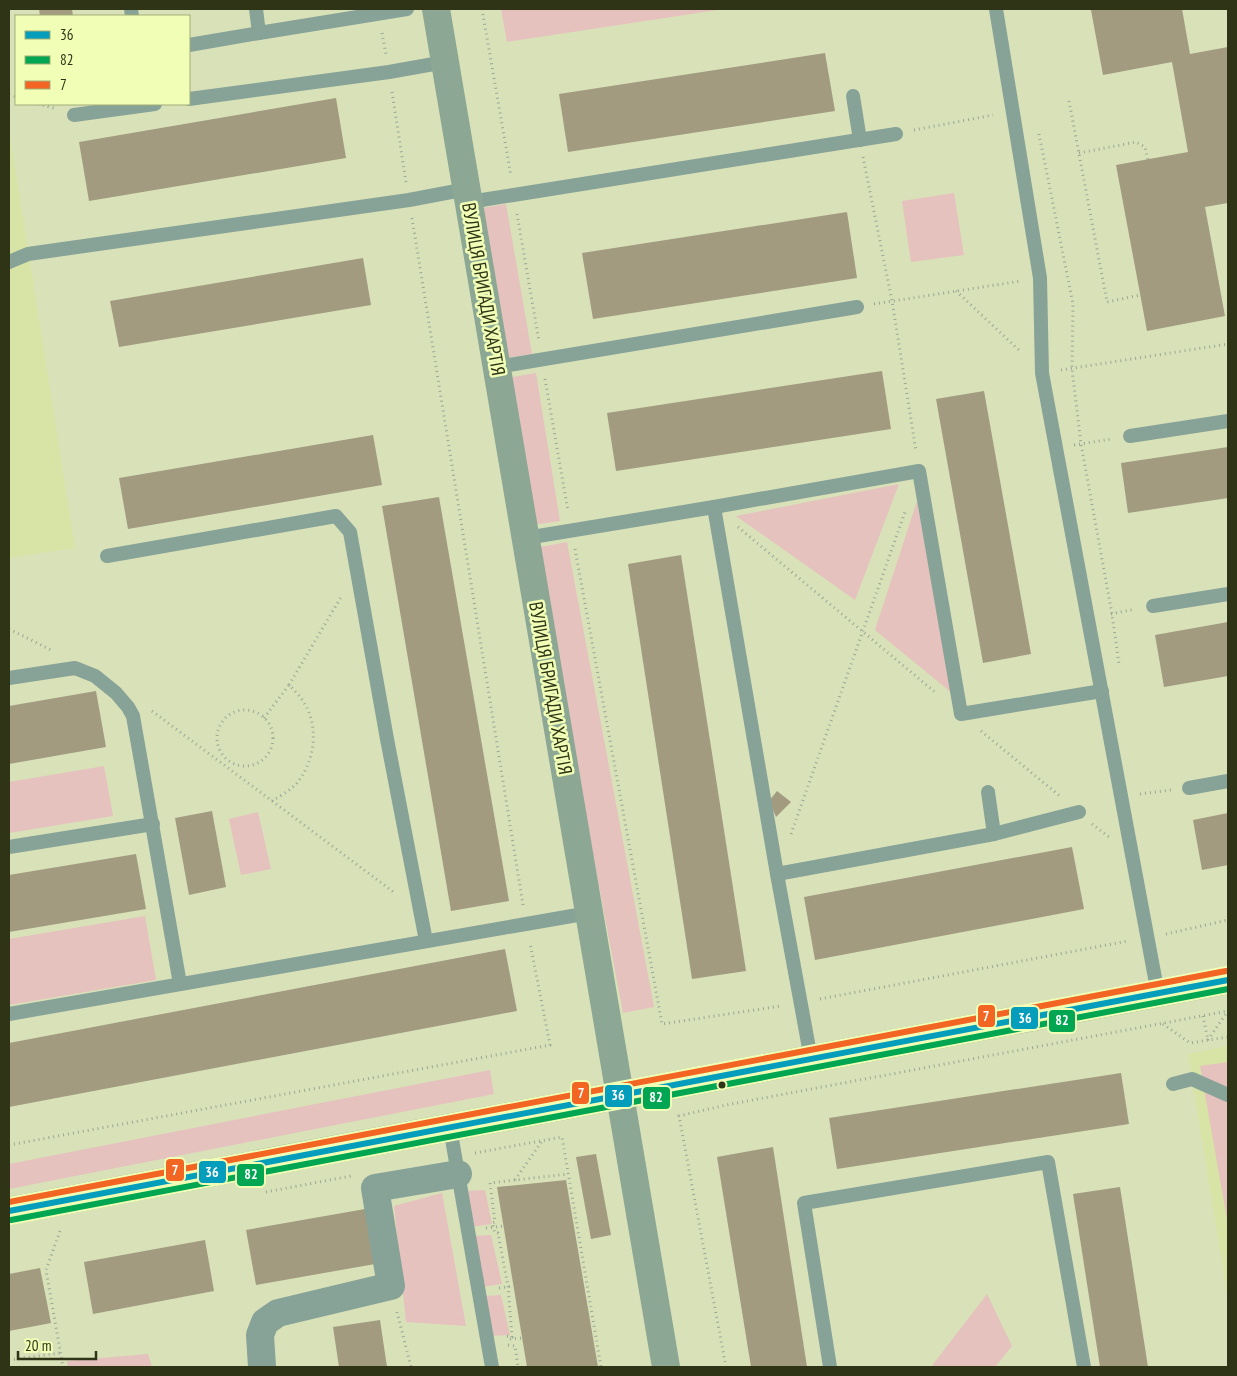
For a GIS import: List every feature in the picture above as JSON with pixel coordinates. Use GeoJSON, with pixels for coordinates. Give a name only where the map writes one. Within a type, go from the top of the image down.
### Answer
{"type":"FeatureCollection","features":[{"type":"Feature","properties":{"kind":"street","name":"ВУЛИЦЯ БРИГАДИ ХАРТІЯ"},"geometry":{"type":"LineString","coordinates":[[436,9],[666,1367]]}},
{"type":"Feature","properties":{"kind":"street"},"geometry":{"type":"LineString","coordinates":[[9,1212],[1228,980]]}},
{"type":"Feature","properties":{"kind":"street"},"geometry":{"type":"LineString","coordinates":[[262,1367],[260,1335],[265,1322],[278,1313],[391,1286],[375,1188],[457,1165]]}},
{"type":"Feature","properties":{"kind":"lane"},"geometry":{"type":"LineString","coordinates":[[256,9],[259,33]]}},
{"type":"Feature","properties":{"kind":"lane"},"geometry":{"type":"LineString","coordinates":[[190,45],[408,9]]}},
{"type":"Feature","properties":{"kind":"lane"},"geometry":{"type":"LineString","coordinates":[[996,9],[1040,278],[1042,373],[1158,994]]}},
{"type":"Feature","properties":{"kind":"lane"},"geometry":{"type":"LineString","coordinates":[[190,99],[389,72],[445,62]]}},
{"type":"Feature","properties":{"kind":"lane"},"geometry":{"type":"LineString","coordinates":[[853,96],[860,140]]}},
{"type":"Feature","properties":{"kind":"lane"},"geometry":{"type":"LineString","coordinates":[[74,115],[148,105]]}},
{"type":"Feature","properties":{"kind":"lane"},"geometry":{"type":"LineString","coordinates":[[9,262],[28,254],[409,200],[468,195],[896,134]]}},
{"type":"Feature","properties":{"kind":"lane"},"geometry":{"type":"LineString","coordinates":[[497,367],[856,307]]}},
{"type":"Feature","properties":{"kind":"lane"},"geometry":{"type":"LineString","coordinates":[[1130,436],[1228,421]]}},
{"type":"Feature","properties":{"kind":"lane"},"geometry":{"type":"LineString","coordinates":[[526,538],[919,471],[961,714],[1102,691]]}},
{"type":"Feature","properties":{"kind":"lane"},"geometry":{"type":"LineString","coordinates":[[714,507],[777,874],[812,1059]]}},
{"type":"Feature","properties":{"kind":"lane"},"geometry":{"type":"LineString","coordinates":[[106,556],[336,516],[350,532],[426,941]]}},
{"type":"Feature","properties":{"kind":"lane"},"geometry":{"type":"LineString","coordinates":[[1153,606],[1228,594]]}},
{"type":"Feature","properties":{"kind":"lane"},"geometry":{"type":"LineString","coordinates":[[9,678],[74,668],[96,676],[116,693],[128,707],[133,716],[180,984]]}},
{"type":"Feature","properties":{"kind":"lane"},"geometry":{"type":"LineString","coordinates":[[1189,788],[1228,781]]}},
{"type":"Feature","properties":{"kind":"lane"},"geometry":{"type":"LineString","coordinates":[[988,792],[994,834]]}},
{"type":"Feature","properties":{"kind":"lane"},"geometry":{"type":"LineString","coordinates":[[777,874],[994,834],[1079,812]]}},
{"type":"Feature","properties":{"kind":"lane"},"geometry":{"type":"LineString","coordinates":[[9,847],[153,824]]}},
{"type":"Feature","properties":{"kind":"lane"},"geometry":{"type":"LineString","coordinates":[[9,1014],[589,912]]}},
{"type":"Feature","properties":{"kind":"lane"},"geometry":{"type":"LineString","coordinates":[[1173,1084],[1192,1079],[1228,1095]]}},
{"type":"Feature","properties":{"kind":"lane"},"geometry":{"type":"LineString","coordinates":[[450,1128],[492,1367]]}},
{"type":"Feature","properties":{"kind":"lane"},"geometry":{"type":"LineString","coordinates":[[830,1367],[804,1203],[1048,1162],[1084,1367]]}},
{"type":"Feature","properties":{"kind":"path"},"geometry":{"type":"LineString","coordinates":[[9,1146],[550,1045],[526,923],[379,14]]}},
{"type":"Feature","properties":{"kind":"path"},"geometry":{"type":"LineString","coordinates":[[1070,101],[1108,302],[1140,295]]}},
{"type":"Feature","properties":{"kind":"path"},"geometry":{"type":"LineString","coordinates":[[896,134],[1012,111]]}},
{"type":"Feature","properties":{"kind":"path"},"geometry":{"type":"LineString","coordinates":[[1037,126],[1072,304],[1072,368],[1081,444],[1112,614],[1120,671]]}},
{"type":"Feature","properties":{"kind":"path"},"geometry":{"type":"LineString","coordinates":[[860,140],[892,301],[919,471]]}},
{"type":"Feature","properties":{"kind":"path"},"geometry":{"type":"LineString","coordinates":[[1079,153],[1136,142],[1145,147],[1148,160]]}},
{"type":"Feature","properties":{"kind":"path"},"geometry":{"type":"LineString","coordinates":[[856,307],[1040,278]]}},
{"type":"Feature","properties":{"kind":"path"},"geometry":{"type":"LineString","coordinates":[[956,291],[1042,373],[1228,344]]}},
{"type":"Feature","properties":{"kind":"path"},"geometry":{"type":"LineString","coordinates":[[1056,448],[1130,436]]}},
{"type":"Feature","properties":{"kind":"path"},"geometry":{"type":"LineString","coordinates":[[714,507],[1132,857]]}},
{"type":"Feature","properties":{"kind":"path"},"geometry":{"type":"LineString","coordinates":[[790,836],[906,509]]}},
{"type":"Feature","properties":{"kind":"path"},"geometry":{"type":"LineString","coordinates":[[264,718],[289,684],[357,571]]}},
{"type":"Feature","properties":{"kind":"path"},"geometry":{"type":"LineString","coordinates":[[1088,618],[1153,606]]}},
{"type":"Feature","properties":{"kind":"path"},"geometry":{"type":"LineString","coordinates":[[9,630],[60,654]]}},
{"type":"Feature","properties":{"kind":"path"},"geometry":{"type":"LineString","coordinates":[[272,801],[296,784],[310,762],[314,742],[311,720],[306,706],[289,684]]}},
{"type":"Feature","properties":{"kind":"path"},"geometry":{"type":"LineString","coordinates":[[148,708],[421,912]]}},
{"type":"Feature","properties":{"kind":"path"},"geometry":{"type":"LineString","coordinates":[[243,710],[261,715],[268,722],[272,730],[272,747],[267,755],[261,761],[244,766],[235,764],[227,759],[221,752],[217,734],[220,725],[226,717],[234,712],[243,710]]}},
{"type":"Feature","properties":{"kind":"path"},"geometry":{"type":"LineString","coordinates":[[224,764],[227,759]]}},
{"type":"Feature","properties":{"kind":"path"},"geometry":{"type":"LineString","coordinates":[[1121,797],[1189,788]]}},
{"type":"Feature","properties":{"kind":"path"},"geometry":{"type":"LineString","coordinates":[[662,1024],[801,1003],[1147,938],[1228,920]]}},
{"type":"Feature","properties":{"kind":"path"},"geometry":{"type":"LineString","coordinates":[[726,1367],[679,1116],[726,1105],[1228,1012]]}},
{"type":"Feature","properties":{"kind":"path"},"geometry":{"type":"LineString","coordinates":[[1208,1040],[1228,1012]]}},
{"type":"Feature","properties":{"kind":"path"},"geometry":{"type":"LineString","coordinates":[[1203,1016],[1208,1040]]}},
{"type":"Feature","properties":{"kind":"path"},"geometry":{"type":"LineString","coordinates":[[1163,1024],[1190,1043],[1228,1037]]}},
{"type":"Feature","properties":{"kind":"path"},"geometry":{"type":"LineString","coordinates":[[457,1165],[542,1140],[562,1137],[601,1367]]}},
{"type":"Feature","properties":{"kind":"path"},"geometry":{"type":"LineString","coordinates":[[515,1180],[542,1140]]}},
{"type":"Feature","properties":{"kind":"path"},"geometry":{"type":"LineString","coordinates":[[518,1367],[515,1346],[508,1346],[507,1336],[512,1336],[508,1286],[498,1234],[495,1233],[492,1223],[496,1222],[490,1183],[568,1174]]}},
{"type":"Feature","properties":{"kind":"path"},"geometry":{"type":"LineString","coordinates":[[262,1193],[359,1175]]}},
{"type":"Feature","properties":{"kind":"path"},"geometry":{"type":"LineString","coordinates":[[51,1232],[60,1230],[46,1270],[63,1367]]}},
{"type":"Feature","properties":{"kind":"path"},"geometry":{"type":"LineString","coordinates":[[391,1286],[411,1367]]}},
{"type":"Feature","properties":{"kind":"path"},"geometry":{"type":"LineString","coordinates":[[9,1360],[60,1353]]}},
{"type":"Feature","properties":{"kind":"shaded area"},"geometry":{"type":"Polygon","coordinates":[[[501,9],[724,9],[507,42],[501,9]]]}},
{"type":"Feature","properties":{"kind":"shaded area"},"geometry":{"type":"Polygon","coordinates":[[[9,129],[75,548],[9,558],[9,129]]]}},
{"type":"Feature","properties":{"kind":"shaded area"},"geometry":{"type":"Polygon","coordinates":[[[954,193],[964,255],[911,262],[902,201],[954,193]]]}},
{"type":"Feature","properties":{"kind":"shaded area"},"geometry":{"type":"Polygon","coordinates":[[[506,204],[532,354],[504,358],[477,209],[506,204]]]}},
{"type":"Feature","properties":{"kind":"shaded area"},"geometry":{"type":"Polygon","coordinates":[[[536,373],[560,521],[532,525],[507,378],[536,373]]]}},
{"type":"Feature","properties":{"kind":"shaded area"},"geometry":{"type":"Polygon","coordinates":[[[899,484],[855,600],[736,516],[899,484]]]}},
{"type":"Feature","properties":{"kind":"shaded area"},"geometry":{"type":"Polygon","coordinates":[[[917,501],[952,693],[875,630],[917,501]]]}},
{"type":"Feature","properties":{"kind":"shaded area"},"geometry":{"type":"Polygon","coordinates":[[[567,542],[654,1007],[623,1013],[535,548],[567,542]]]}},
{"type":"Feature","properties":{"kind":"shaded area"},"geometry":{"type":"Polygon","coordinates":[[[104,766],[113,816],[9,833],[9,782],[104,766]]]}},
{"type":"Feature","properties":{"kind":"shaded area"},"geometry":{"type":"Polygon","coordinates":[[[258,812],[271,869],[241,875],[229,819],[258,812]]]}},
{"type":"Feature","properties":{"kind":"shaded area"},"geometry":{"type":"Polygon","coordinates":[[[145,916],[156,980],[9,1005],[9,939],[145,916]]]}},
{"type":"Feature","properties":{"kind":"shaded area"},"geometry":{"type":"Polygon","coordinates":[[[1228,1046],[1228,1300],[1188,1054],[1228,1046]]]}},
{"type":"Feature","properties":{"kind":"shaded area"},"geometry":{"type":"Polygon","coordinates":[[[1228,1062],[1228,1225],[1200,1066],[1228,1062]]]}},
{"type":"Feature","properties":{"kind":"shaded area"},"geometry":{"type":"Polygon","coordinates":[[[490,1070],[494,1094],[9,1189],[9,1164],[490,1070]]]}},
{"type":"Feature","properties":{"kind":"shaded area"},"geometry":{"type":"Polygon","coordinates":[[[485,1190],[492,1224],[471,1227],[465,1191],[485,1190]]]}},
{"type":"Feature","properties":{"kind":"shaded area"},"geometry":{"type":"Polygon","coordinates":[[[442,1193],[466,1326],[406,1322],[394,1206],[442,1193]]]}},
{"type":"Feature","properties":{"kind":"shaded area"},"geometry":{"type":"Polygon","coordinates":[[[491,1235],[502,1284],[481,1287],[474,1236],[491,1235]]]}},
{"type":"Feature","properties":{"kind":"shaded area"},"geometry":{"type":"Polygon","coordinates":[[[987,1294],[1012,1346],[995,1367],[931,1367],[987,1294]]]}},
{"type":"Feature","properties":{"kind":"shaded area"},"geometry":{"type":"Polygon","coordinates":[[[501,1295],[510,1335],[490,1336],[483,1296],[501,1295]]]}},
{"type":"Feature","properties":{"kind":"shaded area"},"geometry":{"type":"Polygon","coordinates":[[[148,1354],[152,1367],[68,1367],[67,1361],[148,1354]]]}},
{"type":"Feature","properties":{"kind":"building"},"geometry":{"type":"Polygon","coordinates":[[[39,9],[72,9],[73,15],[40,15],[39,9]]]}},
{"type":"Feature","properties":{"kind":"building"},"geometry":{"type":"Polygon","coordinates":[[[1182,9],[1190,54],[1228,47],[1228,203],[1205,207],[1225,316],[1147,331],[1116,165],[1188,152],[1172,62],[1103,75],[1091,10],[1182,9]]]}},
{"type":"Feature","properties":{"kind":"building"},"geometry":{"type":"Polygon","coordinates":[[[825,53],[835,111],[568,152],[559,94],[825,53]]]}},
{"type":"Feature","properties":{"kind":"building"},"geometry":{"type":"Polygon","coordinates":[[[336,98],[346,158],[89,201],[79,142],[336,98]]]}},
{"type":"Feature","properties":{"kind":"building"},"geometry":{"type":"Polygon","coordinates":[[[847,212],[857,278],[593,319],[582,253],[847,212]]]}},
{"type":"Feature","properties":{"kind":"building"},"geometry":{"type":"Polygon","coordinates":[[[363,258],[371,305],[119,347],[110,301],[363,258]]]}},
{"type":"Feature","properties":{"kind":"building"},"geometry":{"type":"Polygon","coordinates":[[[882,371],[891,429],[616,471],[607,413],[882,371]]]}},
{"type":"Feature","properties":{"kind":"building"},"geometry":{"type":"Polygon","coordinates":[[[984,391],[1031,654],[983,663],[936,399],[984,391]]]}},
{"type":"Feature","properties":{"kind":"building"},"geometry":{"type":"Polygon","coordinates":[[[373,435],[382,485],[128,529],[119,478],[373,435]]]}},
{"type":"Feature","properties":{"kind":"building"},"geometry":{"type":"Polygon","coordinates":[[[1228,447],[1228,498],[1128,513],[1121,463],[1228,447]]]}},
{"type":"Feature","properties":{"kind":"building"},"geometry":{"type":"Polygon","coordinates":[[[439,497],[509,901],[451,911],[382,506],[439,497]]]}},
{"type":"Feature","properties":{"kind":"building"},"geometry":{"type":"Polygon","coordinates":[[[681,555],[746,971],[692,979],[628,564],[681,555]]]}},
{"type":"Feature","properties":{"kind":"building"},"geometry":{"type":"Polygon","coordinates":[[[1228,622],[1228,676],[1164,687],[1155,635],[1228,622]]]}},
{"type":"Feature","properties":{"kind":"building"},"geometry":{"type":"Polygon","coordinates":[[[96,691],[106,747],[9,764],[9,706],[96,691]]]}},
{"type":"Feature","properties":{"kind":"building"},"geometry":{"type":"Polygon","coordinates":[[[777,791],[791,802],[776,817],[769,801],[777,791]]]}},
{"type":"Feature","properties":{"kind":"building"},"geometry":{"type":"Polygon","coordinates":[[[212,811],[226,887],[189,895],[175,818],[212,811]]]}},
{"type":"Feature","properties":{"kind":"building"},"geometry":{"type":"Polygon","coordinates":[[[1228,813],[1228,865],[1202,870],[1193,820],[1228,813]]]}},
{"type":"Feature","properties":{"kind":"building"},"geometry":{"type":"Polygon","coordinates":[[[1072,847],[1084,909],[815,960],[804,897],[1072,847]]]}},
{"type":"Feature","properties":{"kind":"building"},"geometry":{"type":"Polygon","coordinates":[[[136,854],[146,909],[9,932],[9,875],[136,854]]]}},
{"type":"Feature","properties":{"kind":"building"},"geometry":{"type":"Polygon","coordinates":[[[505,949],[517,1011],[9,1107],[9,1043],[505,949]]]}},
{"type":"Feature","properties":{"kind":"building"},"geometry":{"type":"Polygon","coordinates":[[[1121,1073],[1129,1124],[837,1169],[829,1118],[1121,1073]]]}},
{"type":"Feature","properties":{"kind":"building"},"geometry":{"type":"Polygon","coordinates":[[[773,1147],[807,1367],[751,1367],[717,1157],[773,1147]]]}},
{"type":"Feature","properties":{"kind":"building"},"geometry":{"type":"Polygon","coordinates":[[[596,1154],[611,1235],[591,1239],[576,1157],[596,1154]]]}},
{"type":"Feature","properties":{"kind":"building"},"geometry":{"type":"Polygon","coordinates":[[[566,1180],[598,1367],[527,1367],[497,1187],[566,1180]]]}},
{"type":"Feature","properties":{"kind":"building"},"geometry":{"type":"Polygon","coordinates":[[[1120,1187],[1148,1367],[1100,1367],[1073,1194],[1120,1187]]]}},
{"type":"Feature","properties":{"kind":"building"},"geometry":{"type":"Polygon","coordinates":[[[365,1209],[375,1264],[256,1285],[246,1230],[365,1209]]]}},
{"type":"Feature","properties":{"kind":"building"},"geometry":{"type":"Polygon","coordinates":[[[205,1240],[214,1291],[93,1314],[84,1262],[205,1240]]]}},
{"type":"Feature","properties":{"kind":"building"},"geometry":{"type":"Polygon","coordinates":[[[40,1268],[51,1323],[9,1331],[9,1274],[40,1268]]]}},
{"type":"Feature","properties":{"kind":"building"},"geometry":{"type":"Polygon","coordinates":[[[380,1320],[387,1367],[339,1367],[333,1327],[380,1320]]]}},
{"type":"Feature","properties":{"kind":"transit line","name":"7"},"geometry":{"type":"LineString","coordinates":[[9,1202],[1226,971]]}},
{"type":"Feature","properties":{"kind":"transit line","name":"36"},"geometry":{"type":"LineString","coordinates":[[9,1211],[1228,980]]}},
{"type":"Feature","properties":{"kind":"transit line","name":"82"},"geometry":{"type":"LineString","coordinates":[[11,1220],[1228,989]]}}]}
